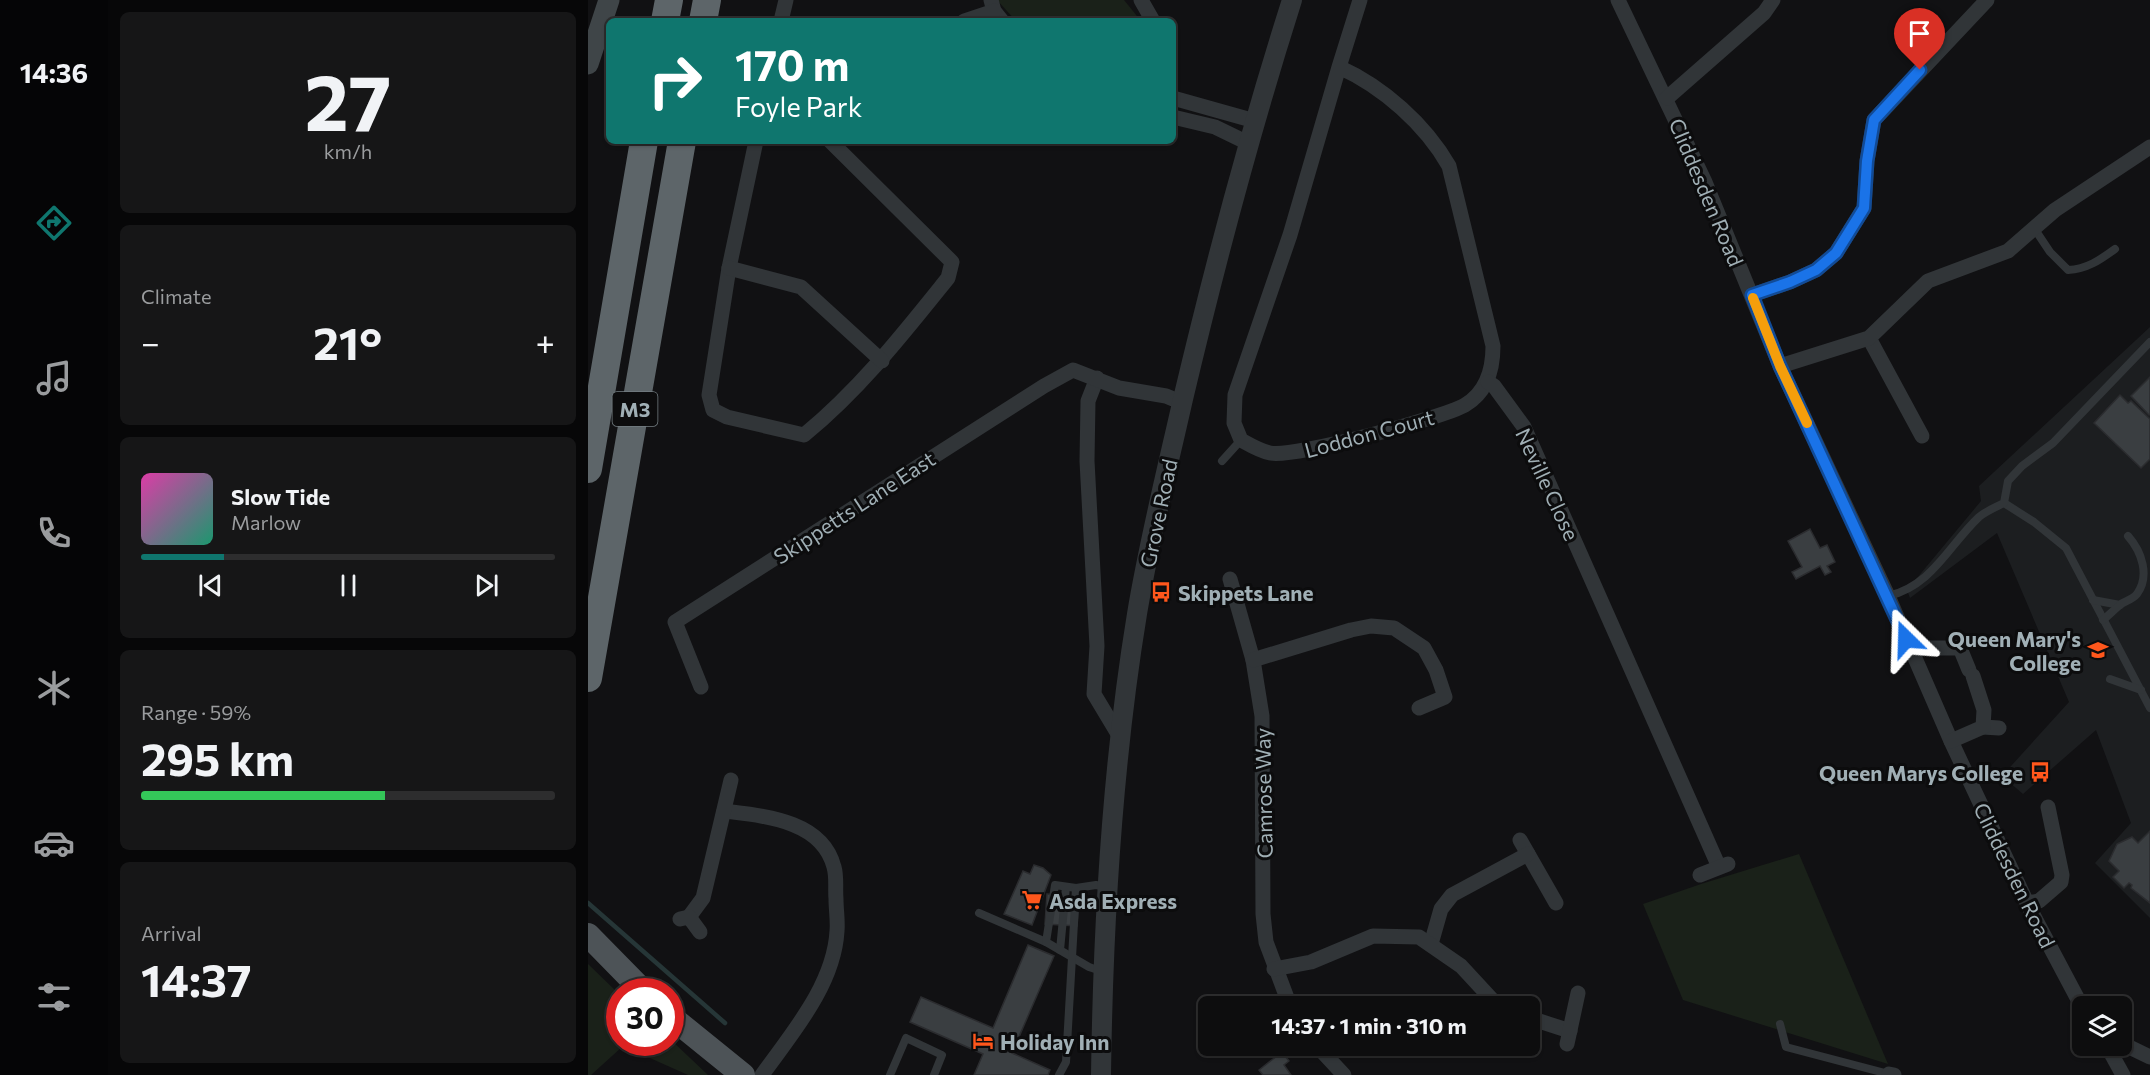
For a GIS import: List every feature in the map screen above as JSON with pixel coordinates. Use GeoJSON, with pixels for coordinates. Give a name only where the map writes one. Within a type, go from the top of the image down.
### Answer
{"type":"FeatureCollection","features":[{"type":"Feature","properties":{"kind":"highway"},"geometry":{"type":"LineString","coordinates":[[666,18],[669,0]]}},
{"type":"Feature","properties":{"kind":"highway"},"geometry":{"type":"LineString","coordinates":[[704,18],[707,0]]}},
{"type":"Feature","properties":{"kind":"highway","name":"M3"},"geometry":{"type":"LineString","coordinates":[[588,470],[643,144]]}},
{"type":"Feature","properties":{"kind":"highway","name":"M3"},"geometry":{"type":"LineString","coordinates":[[588,678],[681,144]]}},
{"type":"Feature","properties":{"kind":"main road"},"geometry":{"type":"LineString","coordinates":[[588,64],[609,0]]}},
{"type":"Feature","properties":{"kind":"main road"},"geometry":{"type":"LineString","coordinates":[[588,935],[630,978]]}},
{"type":"Feature","properties":{"kind":"main road"},"geometry":{"type":"LineString","coordinates":[[684,1027],[743,1075]]}},
{"type":"Feature","properties":{"kind":"street"},"geometry":{"type":"LineString","coordinates":[[782,18],[786,0]]}},
{"type":"Feature","properties":{"kind":"street"},"geometry":{"type":"LineString","coordinates":[[1141,0],[1151,18]]}},
{"type":"Feature","properties":{"kind":"street","name":"Grove Road"},"geometry":{"type":"LineString","coordinates":[[1101,1075],[1102,972],[1115,782],[1141,594],[1152,532],[1220,245],[1248,143],[1292,0]]}},
{"type":"Feature","properties":{"kind":"street"},"geometry":{"type":"LineString","coordinates":[[1241,440],[1234,423],[1235,395],[1290,234],[1360,0]]}},
{"type":"Feature","properties":{"kind":"street","name":"Cliddesden Road"},"geometry":{"type":"LineString","coordinates":[[1618,0],[1667,98],[1705,182],[1780,366],[1888,596],[1951,741],[2028,903],[2076,996]]}},
{"type":"Feature","properties":{"kind":"street"},"geometry":{"type":"LineString","coordinates":[[1667,98],[1764,13],[1773,0]]}},
{"type":"Feature","properties":{"kind":"street"},"geometry":{"type":"LineString","coordinates":[[1752,295],[1816,270],[1836,253],[1864,208],[1867,161],[1874,120],[1987,0]]}},
{"type":"Feature","properties":{"kind":"street"},"geometry":{"type":"LineString","coordinates":[[974,18],[996,11]]}},
{"type":"Feature","properties":{"kind":"street"},"geometry":{"type":"LineString","coordinates":[[1339,67],[1364,79],[1394,103],[1441,152],[1449,166],[1493,346],[1493,363],[1488,382]]}},
{"type":"Feature","properties":{"kind":"street"},"geometry":{"type":"LineString","coordinates":[[1176,99],[1255,121]]}},
{"type":"Feature","properties":{"kind":"street"},"geometry":{"type":"LineString","coordinates":[[1176,118],[1215,128],[1248,143]]}},
{"type":"Feature","properties":{"kind":"street"},"geometry":{"type":"LineString","coordinates":[[755,144],[729,268],[709,395],[713,410],[727,417],[804,435],[829,414],[882,361],[948,278],[952,262],[833,144]]}},
{"type":"Feature","properties":{"kind":"street"},"geometry":{"type":"LineString","coordinates":[[1780,366],[1869,338],[1928,281],[2008,251],[2055,210],[2150,147]]}},
{"type":"Feature","properties":{"kind":"street"},"geometry":{"type":"LineString","coordinates":[[729,268],[801,287],[882,361]]}},
{"type":"Feature","properties":{"kind":"street"},"geometry":{"type":"LineString","coordinates":[[1869,338],[1922,436]]}},
{"type":"Feature","properties":{"kind":"street","name":"Skippetts Lane East"},"geometry":{"type":"LineString","coordinates":[[701,687],[675,622],[1058,378],[1073,370],[1119,388],[1166,396],[1182,403]]}},
{"type":"Feature","properties":{"kind":"street"},"geometry":{"type":"LineString","coordinates":[[1096,378],[1088,401],[1087,461],[1097,646],[1094,694],[1121,739]]}},
{"type":"Feature","properties":{"kind":"street","name":"Loddon Court"},"geometry":{"type":"LineString","coordinates":[[1241,440],[1272,454],[1299,452],[1442,414],[1467,404],[1488,382]]}},
{"type":"Feature","properties":{"kind":"street","name":"Neville Close"},"geometry":{"type":"LineString","coordinates":[[1488,382],[1494,386],[1524,426],[1724,866],[1700,875]]}},
{"type":"Feature","properties":{"kind":"street","name":"Camrose Way"},"geometry":{"type":"LineString","coordinates":[[1230,579],[1253,660],[1262,716],[1263,914],[1266,942],[1286,996]]}},
{"type":"Feature","properties":{"kind":"street"},"geometry":{"type":"LineString","coordinates":[[1253,660],[1351,630],[1371,626],[1394,628],[1424,648],[1436,670],[1445,698],[1419,708]]}},
{"type":"Feature","properties":{"kind":"street"},"geometry":{"type":"LineString","coordinates":[[1911,648],[1960,648],[1984,710],[1983,727]]}},
{"type":"Feature","properties":{"kind":"street"},"geometry":{"type":"LineString","coordinates":[[1951,741],[1983,727],[1999,728]]}},
{"type":"Feature","properties":{"kind":"street"},"geometry":{"type":"LineString","coordinates":[[700,932],[684,918],[703,898],[731,780]]}},
{"type":"Feature","properties":{"kind":"street"},"geometry":{"type":"LineString","coordinates":[[2028,903],[2039,900],[2061,882],[2062,875],[2048,807]]}},
{"type":"Feature","properties":{"kind":"street"},"geometry":{"type":"LineString","coordinates":[[724,811],[773,817],[810,833],[827,850],[834,868],[837,931],[827,972],[814,998],[762,1075]]}},
{"type":"Feature","properties":{"kind":"street"},"geometry":{"type":"LineString","coordinates":[[1520,840],[1556,903]]}},
{"type":"Feature","properties":{"kind":"street"},"geometry":{"type":"LineString","coordinates":[[1431,944],[1441,909],[1452,895],[1528,854]]}},
{"type":"Feature","properties":{"kind":"street"},"geometry":{"type":"LineString","coordinates":[[1275,969],[1311,962],[1373,936],[1419,937],[1461,966],[1489,996]]}},
{"type":"Feature","properties":{"kind":"street"},"geometry":{"type":"LineString","coordinates":[[1540,1023],[1569,1038],[1578,993]]}},
{"type":"Feature","properties":{"kind":"street"},"geometry":{"type":"LineString","coordinates":[[2132,1048],[2150,1056]]}},
{"type":"Feature","properties":{"kind":"street"},"geometry":{"type":"LineString","coordinates":[[1326,1056],[1344,1075]]}},
{"type":"Feature","properties":{"kind":"street"},"geometry":{"type":"LineString","coordinates":[[2113,1056],[2123,1075]]}},
{"type":"Feature","properties":{"kind":"lane"},"geometry":{"type":"LineString","coordinates":[[2034,228],[2050,252],[2068,270],[2080,270],[2098,262],[2115,249]]}},
{"type":"Feature","properties":{"kind":"lane"},"geometry":{"type":"LineString","coordinates":[[1888,596],[1904,592],[1937,567],[1980,517],[2004,503],[2008,482],[2022,466],[2054,443],[2150,342]]}},
{"type":"Feature","properties":{"kind":"lane"},"geometry":{"type":"LineString","coordinates":[[1222,461],[1241,440]]}},
{"type":"Feature","properties":{"kind":"lane"},"geometry":{"type":"LineString","coordinates":[[2004,503],[2034,522],[2066,548],[2150,708]]}},
{"type":"Feature","properties":{"kind":"lane"},"geometry":{"type":"LineString","coordinates":[[2103,620],[2120,604],[2136,595],[2145,583],[2146,565],[2137,546],[2128,536]]}},
{"type":"Feature","properties":{"kind":"lane"},"geometry":{"type":"LineString","coordinates":[[2093,600],[2120,604]]}},
{"type":"Feature","properties":{"kind":"lane"},"geometry":{"type":"LineString","coordinates":[[2110,679],[2141,690]]}},
{"type":"Feature","properties":{"kind":"lane"},"geometry":{"type":"LineString","coordinates":[[1046,942],[1055,885],[1076,888],[1096,885],[1108,887]]}},
{"type":"Feature","properties":{"kind":"lane"},"geometry":{"type":"LineString","coordinates":[[1060,950],[1066,887]]}},
{"type":"Feature","properties":{"kind":"lane"},"geometry":{"type":"LineString","coordinates":[[1059,1075],[1066,1062],[1076,888]]}},
{"type":"Feature","properties":{"kind":"lane"},"geometry":{"type":"LineString","coordinates":[[979,913],[1046,942],[1102,972]]}},
{"type":"Feature","properties":{"kind":"lane"},"geometry":{"type":"LineString","coordinates":[[1780,1024],[1786,1047],[1892,1074]]}},
{"type":"Feature","properties":{"kind":"lane"},"geometry":{"type":"LineString","coordinates":[[890,1075],[906,1038],[942,1054],[934,1075]]}},
{"type":"Feature","properties":{"kind":"shaded area"},"geometry":{"type":"Polygon","coordinates":[[[997,0],[1124,0],[1139,18],[1013,18],[997,0]]]}},
{"type":"Feature","properties":{"kind":"shaded area","name":"Queen Mary's College"},"geometry":{"type":"Polygon","coordinates":[[[2150,327],[2150,918],[2095,863],[2131,823],[2096,730],[2023,794],[2002,776],[2069,702],[1997,533],[1910,598],[1907,590],[1981,501],[1979,486],[2150,327]]]}},
{"type":"Feature","properties":{"kind":"shaded area"},"geometry":{"type":"Polygon","coordinates":[[[1799,854],[1888,1064],[1683,1000],[1643,904],[1799,854]]]}},
{"type":"Feature","properties":{"kind":"shaded area"},"geometry":{"type":"Polygon","coordinates":[[[588,964],[606,981],[606,1056],[612,1056],[591,1075],[588,1075],[588,964]]]}},
{"type":"Feature","properties":{"kind":"shaded area"},"geometry":{"type":"Polygon","coordinates":[[[684,1052],[708,1075],[688,1075],[645,1056],[684,1056],[684,1052]]]}},
{"type":"Feature","properties":{"kind":"building"},"geometry":{"type":"Polygon","coordinates":[[[2150,377],[2150,414],[2149,415],[2131,396],[2150,377]]]}},
{"type":"Feature","properties":{"kind":"building"},"geometry":{"type":"Polygon","coordinates":[[[2120,395],[2128,403],[2131,401],[2150,419],[2150,459],[2141,468],[2094,423],[2120,395]]]}},
{"type":"Feature","properties":{"kind":"building"},"geometry":{"type":"Polygon","coordinates":[[[1810,529],[1820,548],[1827,545],[1835,562],[1827,566],[1831,572],[1825,575],[1820,566],[1796,579],[1792,572],[1802,567],[1788,541],[1810,529]]]}},
{"type":"Feature","properties":{"kind":"building"},"geometry":{"type":"Polygon","coordinates":[[[2150,831],[2150,903],[2131,888],[2132,885],[2129,883],[2124,888],[2113,877],[2119,871],[2109,861],[2117,844],[2132,837],[2138,843],[2150,831]]]}},
{"type":"Feature","properties":{"kind":"building"},"geometry":{"type":"Polygon","coordinates":[[[1034,865],[1043,868],[1051,875],[1032,925],[1004,914],[1023,871],[1030,874],[1034,865]]]}},
{"type":"Feature","properties":{"kind":"building"},"geometry":{"type":"Polygon","coordinates":[[[1047,894],[1079,897],[1077,926],[1045,924],[1047,894]]]}},
{"type":"Feature","properties":{"kind":"building"},"geometry":{"type":"Polygon","coordinates":[[[1028,945],[1054,956],[1012,1053],[1050,1070],[1048,1075],[974,1075],[983,1054],[910,1022],[921,997],[993,1028],[1028,945]]]}},
{"type":"Feature","properties":{"kind":"building"},"geometry":{"type":"Polygon","coordinates":[[[1277,1056],[1285,1056],[1289,1061],[1284,1065],[1291,1075],[1263,1075],[1259,1070],[1277,1056]]]}},
{"type":"Feature","properties":{"kind":"waterway"},"geometry":{"type":"LineString","coordinates":[[588,903],[725,1023]]}},
{"type":"Feature","properties":{"kind":"slow traffic"},"geometry":{"type":"LineString","coordinates":[[1753,298],[1780,366],[1807,423]]}},
{"type":"Feature","properties":{"kind":"place","name":"Skippets Lane"},"geometry":{"type":"Point","coordinates":[1161,592]}},
{"type":"Feature","properties":{"kind":"place","name":"Queen Mary's College"},"geometry":{"type":"Point","coordinates":[2098,650]}},
{"type":"Feature","properties":{"kind":"place","name":"Queen Marys College"},"geometry":{"type":"Point","coordinates":[2040,772]}},
{"type":"Feature","properties":{"kind":"place","name":"Asda Express"},"geometry":{"type":"Point","coordinates":[1032,900]}},
{"type":"Feature","properties":{"kind":"place","name":"Holiday Inn"},"geometry":{"type":"Point","coordinates":[983,1041]}},
{"type":"Feature","properties":{"kind":"route"},"geometry":{"type":"LineString","coordinates":[[1906,639],[1780,366],[1752,295],[1816,270],[1836,253],[1864,208],[1867,161],[1874,120],[1920,70]]}}]}
